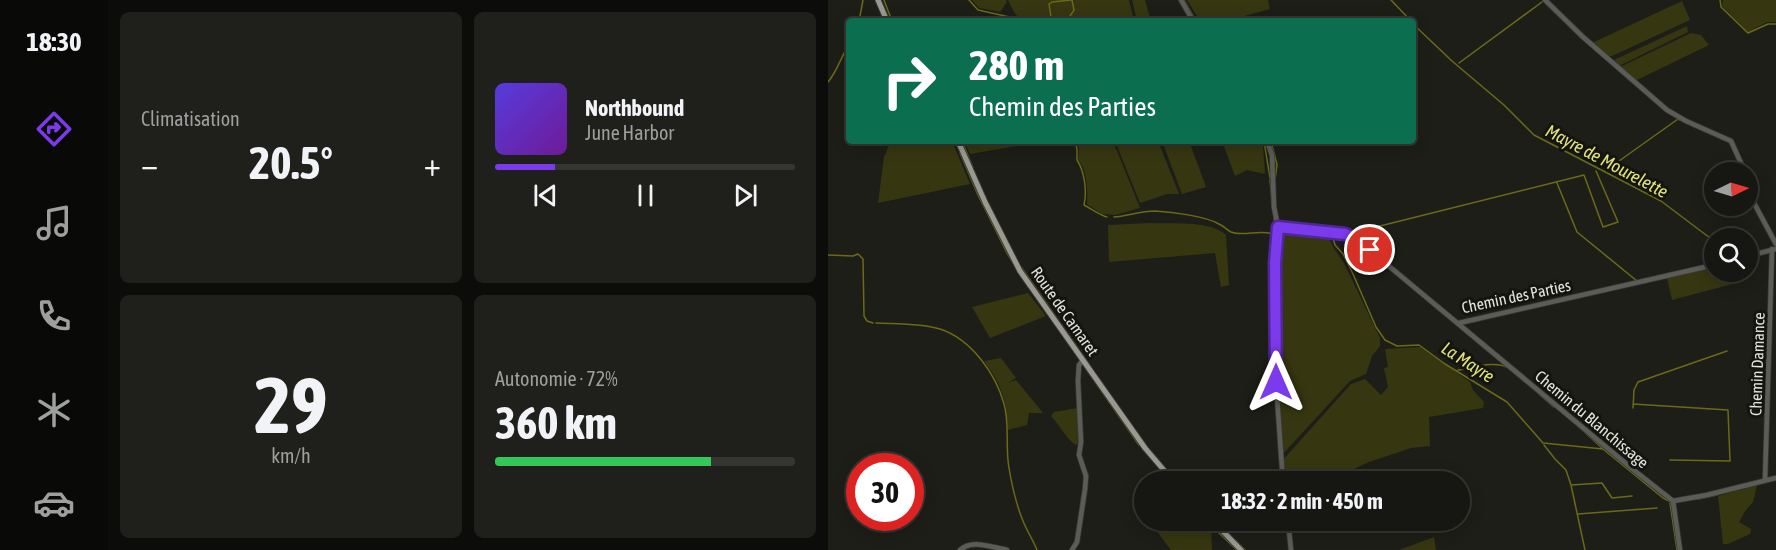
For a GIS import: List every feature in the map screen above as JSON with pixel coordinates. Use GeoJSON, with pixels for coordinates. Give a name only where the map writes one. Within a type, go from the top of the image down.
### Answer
{"type":"FeatureCollection","features":[{"type":"Feature","properties":{"kind":"main road"},"geometry":{"type":"LineString","coordinates":[[878,0],[886,18]]}},
{"type":"Feature","properties":{"kind":"main road","name":"Route de Camaret"},"geometry":{"type":"LineString","coordinates":[[959,144],[1013,259],[1145,448],[1165,471]]}},
{"type":"Feature","properties":{"kind":"main road"},"geometry":{"type":"LineString","coordinates":[[1223,531],[1241,550]]}},
{"type":"Feature","properties":{"kind":"street"},"geometry":{"type":"LineString","coordinates":[[1181,0],[1191,18]]}},
{"type":"Feature","properties":{"kind":"street"},"geometry":{"type":"LineString","coordinates":[[1545,0],[1582,37],[1667,110],[1731,141],[1740,162]]}},
{"type":"Feature","properties":{"kind":"street"},"geometry":{"type":"LineString","coordinates":[[1268,144],[1272,155],[1274,207],[1278,227],[1275,263],[1276,382],[1281,471]]}},
{"type":"Feature","properties":{"kind":"street"},"geometry":{"type":"LineString","coordinates":[[1758,210],[1776,244]]}},
{"type":"Feature","properties":{"kind":"street","name":"Chemin des Parties"},"geometry":{"type":"LineString","coordinates":[[1278,227],[1340,233],[1351,237],[1459,323],[1704,267]]}},
{"type":"Feature","properties":{"kind":"street"},"geometry":{"type":"LineString","coordinates":[[1758,253],[1774,249]]}},
{"type":"Feature","properties":{"kind":"street","name":"Chemin Damance"},"geometry":{"type":"LineString","coordinates":[[1765,480],[1774,249]]}},
{"type":"Feature","properties":{"kind":"street","name":"Chemin du Blanchissage"},"geometry":{"type":"LineString","coordinates":[[1459,323],[1553,404],[1672,501]]}},
{"type":"Feature","properties":{"kind":"street"},"geometry":{"type":"LineString","coordinates":[[1072,550],[1077,542],[1086,476],[1079,455],[1081,442],[1078,381],[1079,365],[1083,360]]}},
{"type":"Feature","properties":{"kind":"street"},"geometry":{"type":"LineString","coordinates":[[1680,550],[1672,501],[1776,478]]}},
{"type":"Feature","properties":{"kind":"street"},"geometry":{"type":"LineString","coordinates":[[1289,531],[1291,550]]}},
{"type":"Feature","properties":{"kind":"street"},"geometry":{"type":"LineString","coordinates":[[960,550],[966,545],[976,544],[1007,550]]}},
{"type":"Feature","properties":{"kind":"shaded area"},"geometry":{"type":"Polygon","coordinates":[[[972,0],[1006,0],[1007,2],[1000,12],[979,8],[972,0]]]}},
{"type":"Feature","properties":{"kind":"shaded area"},"geometry":{"type":"Polygon","coordinates":[[[1008,0],[1129,0],[1133,18],[1019,18],[1008,0]]]}},
{"type":"Feature","properties":{"kind":"shaded area"},"geometry":{"type":"Polygon","coordinates":[[[1132,0],[1145,0],[1150,18],[1136,18],[1132,0]]]}},
{"type":"Feature","properties":{"kind":"shaded area"},"geometry":{"type":"Polygon","coordinates":[[[1187,0],[1268,0],[1270,9],[1237,18],[1198,18],[1187,0]]]}},
{"type":"Feature","properties":{"kind":"shaded area"},"geometry":{"type":"Polygon","coordinates":[[[1723,0],[1776,0],[1776,22],[1767,22],[1748,32],[1722,6],[1723,0]]]}},
{"type":"Feature","properties":{"kind":"shaded area"},"geometry":{"type":"Polygon","coordinates":[[[1682,1],[1690,20],[1612,56],[1607,56],[1592,43],[1682,1]]]}},
{"type":"Feature","properties":{"kind":"shaded area"},"geometry":{"type":"Polygon","coordinates":[[[1687,26],[1688,32],[1619,66],[1614,60],[1687,26]]]}},
{"type":"Feature","properties":{"kind":"shaded area"},"geometry":{"type":"Polygon","coordinates":[[[1691,33],[1701,35],[1709,45],[1637,80],[1620,67],[1691,33]]]}},
{"type":"Feature","properties":{"kind":"shaded area"},"geometry":{"type":"Polygon","coordinates":[[[890,144],[953,144],[970,184],[878,203],[884,157],[890,144]]]}},
{"type":"Feature","properties":{"kind":"shaded area"},"geometry":{"type":"Polygon","coordinates":[[[965,144],[1028,144],[970,154],[965,144]]]}},
{"type":"Feature","properties":{"kind":"shaded area"},"geometry":{"type":"Polygon","coordinates":[[[1077,144],[1114,144],[1140,208],[1115,215],[1102,214],[1087,204],[1086,180],[1078,160],[1077,144]]]}},
{"type":"Feature","properties":{"kind":"shaded area"},"geometry":{"type":"Polygon","coordinates":[[[1116,144],[1159,144],[1179,194],[1167,194],[1140,203],[1116,144]]]}},
{"type":"Feature","properties":{"kind":"shaded area"},"geometry":{"type":"Polygon","coordinates":[[[1163,144],[1190,144],[1206,187],[1182,194],[1163,144]]]}},
{"type":"Feature","properties":{"kind":"shaded area"},"geometry":{"type":"Polygon","coordinates":[[[1223,144],[1262,144],[1265,174],[1247,170],[1235,176],[1223,144]]]}},
{"type":"Feature","properties":{"kind":"shaded area"},"geometry":{"type":"Polygon","coordinates":[[[1150,223],[1201,225],[1219,230],[1226,235],[1229,285],[1221,287],[1215,253],[1109,262],[1108,225],[1150,223]]]}},
{"type":"Feature","properties":{"kind":"shaded area"},"geometry":{"type":"Polygon","coordinates":[[[1299,232],[1316,238],[1329,237],[1380,338],[1380,346],[1372,356],[1366,374],[1350,381],[1282,455],[1278,387],[1280,235],[1299,232]]]}},
{"type":"Feature","properties":{"kind":"shaded area"},"geometry":{"type":"Polygon","coordinates":[[[1704,269],[1704,282],[1740,282],[1672,300],[1667,278],[1704,269]]]}},
{"type":"Feature","properties":{"kind":"shaded area"},"geometry":{"type":"Polygon","coordinates":[[[1028,293],[1046,316],[990,338],[972,307],[1028,293]]]}},
{"type":"Feature","properties":{"kind":"shaded area"},"geometry":{"type":"Polygon","coordinates":[[[1420,347],[1470,382],[1473,390],[1484,402],[1483,408],[1429,417],[1430,446],[1411,448],[1350,471],[1283,471],[1281,462],[1351,384],[1365,379],[1381,395],[1388,387],[1384,368],[1388,367],[1385,349],[1420,347]]]}},
{"type":"Feature","properties":{"kind":"shaded area"},"geometry":{"type":"Polygon","coordinates":[[[1001,358],[1016,378],[1008,383],[1016,380],[1043,413],[1029,413],[1027,425],[1008,430],[1002,394],[984,361],[1001,358]]]}},
{"type":"Feature","properties":{"kind":"shaded area"},"geometry":{"type":"Polygon","coordinates":[[[1078,408],[1079,443],[1076,445],[1051,416],[1054,412],[1078,408]]]}},
{"type":"Feature","properties":{"kind":"shaded area"},"geometry":{"type":"Polygon","coordinates":[[[1757,485],[1753,502],[1739,522],[1751,529],[1750,534],[1723,544],[1718,496],[1757,485]]]}},
{"type":"Feature","properties":{"kind":"shaded area"},"geometry":{"type":"Polygon","coordinates":[[[1157,531],[1211,531],[1212,550],[1171,550],[1157,531]]]}},
{"type":"Feature","properties":{"kind":"shaded area"},"geometry":{"type":"Polygon","coordinates":[[[1434,537],[1436,550],[1399,550],[1434,537]]]}},
{"type":"Feature","properties":{"kind":"waterway"},"geometry":{"type":"LineString","coordinates":[[860,18],[863,0]]}},
{"type":"Feature","properties":{"kind":"waterway"},"geometry":{"type":"LineString","coordinates":[[884,0],[891,18]]}},
{"type":"Feature","properties":{"kind":"waterway"},"geometry":{"type":"LineString","coordinates":[[969,0],[978,10],[1014,18]]}},
{"type":"Feature","properties":{"kind":"waterway"},"geometry":{"type":"LineString","coordinates":[[1053,18],[1049,4],[1071,0]]}},
{"type":"Feature","properties":{"kind":"waterway"},"geometry":{"type":"LineString","coordinates":[[1069,18],[1074,10],[1072,0]]}},
{"type":"Feature","properties":{"kind":"waterway","name":"La Mayre"},"geometry":{"type":"LineString","coordinates":[[1184,0],[1194,18]]}},
{"type":"Feature","properties":{"kind":"waterway","name":"Mayre de Mourelette"},"geometry":{"type":"LineString","coordinates":[[1391,0],[1408,18]]}},
{"type":"Feature","properties":{"kind":"waterway"},"geometry":{"type":"LineString","coordinates":[[1720,0],[1721,7],[1748,33],[1768,24],[1776,24]]}},
{"type":"Feature","properties":{"kind":"waterway"},"geometry":{"type":"LineString","coordinates":[[1459,63],[1542,2]]}},
{"type":"Feature","properties":{"kind":"waterway","name":"Mayre de Mourelette"},"geometry":{"type":"LineString","coordinates":[[1416,27],[1504,105],[1534,135],[1661,201],[1704,233]]}},
{"type":"Feature","properties":{"kind":"waterway"},"geometry":{"type":"LineString","coordinates":[[828,82],[846,50]]}},
{"type":"Feature","properties":{"kind":"waterway"},"geometry":{"type":"LineString","coordinates":[[1605,171],[1678,119],[1680,120]]}},
{"type":"Feature","properties":{"kind":"waterway"},"geometry":{"type":"LineString","coordinates":[[956,144],[958,148]]}},
{"type":"Feature","properties":{"kind":"waterway"},"geometry":{"type":"LineString","coordinates":[[963,144],[973,168]]}},
{"type":"Feature","properties":{"kind":"waterway"},"geometry":{"type":"LineString","coordinates":[[1076,144],[1077,160],[1085,182],[1084,205],[1107,217]]}},
{"type":"Feature","properties":{"kind":"waterway","name":"La Mayre"},"geometry":{"type":"LineString","coordinates":[[1264,144],[1270,178]]}},
{"type":"Feature","properties":{"kind":"waterway"},"geometry":{"type":"LineString","coordinates":[[1272,144],[1277,165],[1275,180]]}},
{"type":"Feature","properties":{"kind":"waterway"},"geometry":{"type":"LineString","coordinates":[[960,153],[1007,253],[1028,287]]}},
{"type":"Feature","properties":{"kind":"waterway"},"geometry":{"type":"LineString","coordinates":[[1352,233],[1584,175],[1603,227],[1618,222],[1596,171]]}},
{"type":"Feature","properties":{"kind":"waterway","name":"La Mayre"},"geometry":{"type":"LineString","coordinates":[[1270,180],[1275,228]]}},
{"type":"Feature","properties":{"kind":"waterway"},"geometry":{"type":"LineString","coordinates":[[1557,183],[1577,232],[1637,281]]}},
{"type":"Feature","properties":{"kind":"waterway"},"geometry":{"type":"LineString","coordinates":[[1114,217],[1150,211],[1170,212],[1213,221],[1231,232],[1273,234],[1273,288]]}},
{"type":"Feature","properties":{"kind":"waterway","name":"La Mayre"},"geometry":{"type":"LineString","coordinates":[[1279,230],[1291,233],[1298,231]]}},
{"type":"Feature","properties":{"kind":"waterway","name":"La Mayre"},"geometry":{"type":"LineString","coordinates":[[1309,232],[1317,236],[1327,235]]}},
{"type":"Feature","properties":{"kind":"waterway","name":"La Mayre"},"geometry":{"type":"LineString","coordinates":[[1332,235],[1335,245],[1343,254],[1353,274],[1376,327],[1385,340],[1397,346],[1419,345],[1445,364],[1507,402],[1543,443],[1603,449],[1671,502]]}},
{"type":"Feature","properties":{"kind":"waterway"},"geometry":{"type":"LineString","coordinates":[[828,255],[853,256],[858,254],[863,259],[864,316],[867,321],[873,323]]}},
{"type":"Feature","properties":{"kind":"waterway"},"geometry":{"type":"LineString","coordinates":[[1021,267],[1090,366]]}},
{"type":"Feature","properties":{"kind":"waterway"},"geometry":{"type":"LineString","coordinates":[[876,323],[917,325],[940,329],[962,341],[981,359],[995,381],[1006,412],[1011,481],[1023,521],[1037,550]]}},
{"type":"Feature","properties":{"kind":"waterway"},"geometry":{"type":"LineString","coordinates":[[1633,408],[1634,390],[1638,382],[1727,351]]}},
{"type":"Feature","properties":{"kind":"waterway"},"geometry":{"type":"LineString","coordinates":[[1458,370],[1490,365],[1509,368]]}},
{"type":"Feature","properties":{"kind":"waterway"},"geometry":{"type":"LineString","coordinates":[[1084,366],[1139,445]]}},
{"type":"Feature","properties":{"kind":"waterway"},"geometry":{"type":"LineString","coordinates":[[1540,395],[1554,407]]}},
{"type":"Feature","properties":{"kind":"waterway"},"geometry":{"type":"LineString","coordinates":[[1633,404],[1728,410],[1730,461],[1670,460]]}},
{"type":"Feature","properties":{"kind":"waterway"},"geometry":{"type":"LineString","coordinates":[[1577,425],[1602,448]]}},
{"type":"Feature","properties":{"kind":"waterway"},"geometry":{"type":"LineString","coordinates":[[1544,445],[1566,470],[1585,550]]}},
{"type":"Feature","properties":{"kind":"waterway"},"geometry":{"type":"LineString","coordinates":[[1571,485],[1602,483],[1612,498],[1632,496]]}},
{"type":"Feature","properties":{"kind":"waterway","name":"La Mayre"},"geometry":{"type":"LineString","coordinates":[[1698,499],[1717,495]]}},
{"type":"Feature","properties":{"kind":"waterway"},"geometry":{"type":"LineString","coordinates":[[1670,503],[1677,550]]}},
{"type":"Feature","properties":{"kind":"waterway"},"geometry":{"type":"LineString","coordinates":[[1578,514],[1657,508]]}},
{"type":"Feature","properties":{"kind":"waterway"},"geometry":{"type":"LineString","coordinates":[[1218,532],[1237,550]]}},
{"type":"Feature","properties":{"kind":"waterway"},"geometry":{"type":"LineString","coordinates":[[1235,540],[1245,550]]}},
{"type":"Feature","properties":{"kind":"route"},"geometry":{"type":"LineString","coordinates":[[1276,382],[1275,263],[1278,227],[1345,234],[1370,250]]}}]}
